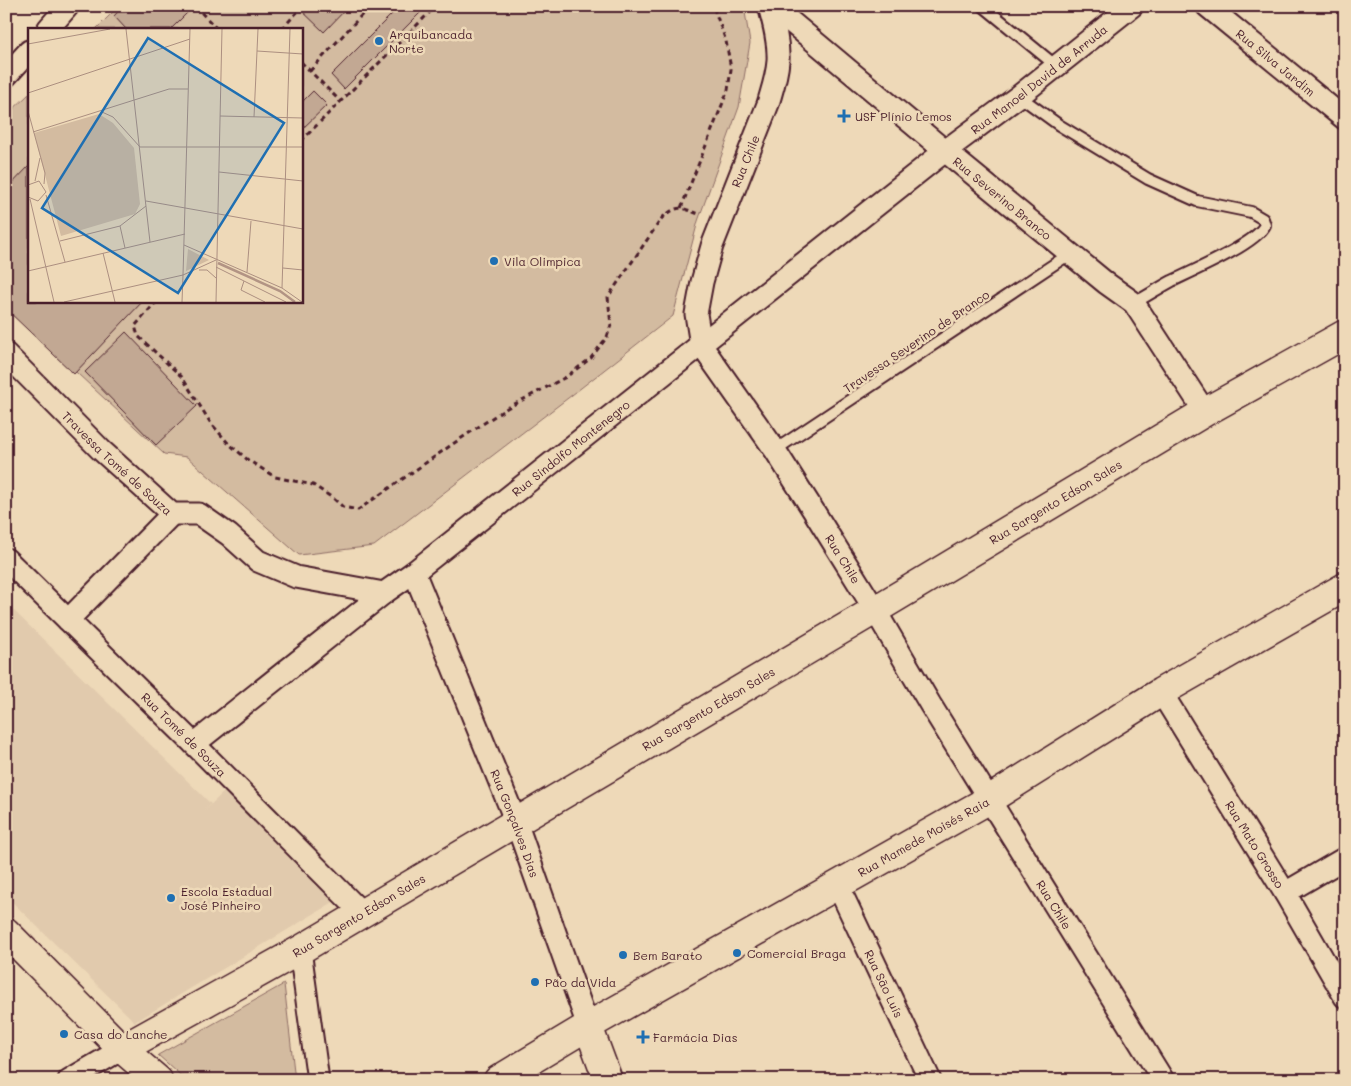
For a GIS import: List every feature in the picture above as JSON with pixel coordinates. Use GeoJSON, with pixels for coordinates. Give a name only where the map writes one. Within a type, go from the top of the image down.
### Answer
{"type":"FeatureCollection","features":[{"type":"Feature","properties":{"kind":"main road","name":"Rua Sargento Edson Sales"},"geometry":{"type":"LineString","coordinates":[[122,1049],[300,950],[361,912],[875,610],[1205,412],[1345,334]]}},
{"type":"Feature","properties":{"kind":"main road","name":"Rua Mamede Moisés Raia"},"geometry":{"type":"LineString","coordinates":[[498,1080],[588,1026],[990,799],[1161,692],[1345,587]]}},
{"type":"Feature","properties":{"kind":"main road"},"geometry":{"type":"LineString","coordinates":[[6,932],[122,1049],[158,1080]]}},
{"type":"Feature","properties":{"kind":"main road","name":"Rua Gonçalves Dias"},"geometry":{"type":"LineString","coordinates":[[588,1026],[608,1080]]}},
{"type":"Feature","properties":{"kind":"street"},"geometry":{"type":"LineString","coordinates":[[49,28],[68,6]]}},
{"type":"Feature","properties":{"kind":"street","name":"Rua Severino Branco"},"geometry":{"type":"LineString","coordinates":[[771,6],[1106,283],[1134,303],[1205,412]]}},
{"type":"Feature","properties":{"kind":"street","name":"Rua Chile"},"geometry":{"type":"LineString","coordinates":[[771,6],[778,60],[775,80],[768,104],[721,220],[702,282],[696,314],[701,345],[775,450],[1163,1080]]}},
{"type":"Feature","properties":{"kind":"street","name":"Rua Manoel David de Arruda"},"geometry":{"type":"LineString","coordinates":[[945,151],[1019,96],[1132,6]]}},
{"type":"Feature","properties":{"kind":"street","name":"Rua Silva Jardim"},"geometry":{"type":"LineString","coordinates":[[1206,6],[1345,119]]}},
{"type":"Feature","properties":{"kind":"street"},"geometry":{"type":"LineString","coordinates":[[6,76],[28,52]]}},
{"type":"Feature","properties":{"kind":"street","name":"Rua Sindolfo Montenegro"},"geometry":{"type":"LineString","coordinates":[[194,744],[945,151]]}},
{"type":"Feature","properties":{"kind":"street","name":"Travessa Tomé de Souza"},"geometry":{"type":"LineString","coordinates":[[6,354],[101,450],[172,514],[199,514],[229,535],[258,561],[296,577],[384,593]]}},
{"type":"Feature","properties":{"kind":"street"},"geometry":{"type":"LineString","coordinates":[[68,620],[172,514]]}},
{"type":"Feature","properties":{"kind":"street","name":"Rua Tomé de Souza"},"geometry":{"type":"LineString","coordinates":[[6,559],[361,912]]}},
{"type":"Feature","properties":{"kind":"street","name":"Rua Gonçalves Dias"},"geometry":{"type":"LineString","coordinates":[[414,572],[516,822],[588,1026]]}},
{"type":"Feature","properties":{"kind":"street","name":"Rua Mato Grosso"},"geometry":{"type":"LineString","coordinates":[[1161,692],[1285,892],[1345,997]]}},
{"type":"Feature","properties":{"kind":"street"},"geometry":{"type":"LineString","coordinates":[[1285,892],[1345,858]]}},
{"type":"Feature","properties":{"kind":"street","name":"Rua São Luís"},"geometry":{"type":"LineString","coordinates":[[838,886],[930,1080]]}},
{"type":"Feature","properties":{"kind":"street"},"geometry":{"type":"LineString","coordinates":[[300,950],[318,1080]]}},
{"type":"Feature","properties":{"kind":"street","name":"Rua Sargento Edson Sales"},"geometry":{"type":"LineString","coordinates":[[69,1080],[122,1049]]}},
{"type":"Feature","properties":{"kind":"lane"},"geometry":{"type":"LineString","coordinates":[[983,6],[1056,65]]}},
{"type":"Feature","properties":{"kind":"lane"},"geometry":{"type":"LineString","coordinates":[[1019,96],[1059,125],[1148,179],[1197,201],[1251,212],[1263,219],[1265,225],[1259,233],[1226,254],[1134,303]]}},
{"type":"Feature","properties":{"kind":"lane","name":"Travessa Severino de Branco"},"geometry":{"type":"LineString","coordinates":[[775,450],[1071,254]]}},
{"type":"Feature","properties":{"kind":"path"},"geometry":{"type":"LineString","coordinates":[[195,6],[217,28]]}},
{"type":"Feature","properties":{"kind":"path"},"geometry":{"type":"LineString","coordinates":[[310,71],[370,6]]}},
{"type":"Feature","properties":{"kind":"path"},"geometry":{"type":"LineString","coordinates":[[302,141],[436,6]]}},
{"type":"Feature","properties":{"kind":"path"},"geometry":{"type":"LineString","coordinates":[[681,208],[728,90],[731,69],[726,41],[714,6]]}},
{"type":"Feature","properties":{"kind":"path"},"geometry":{"type":"LineString","coordinates":[[283,28],[300,9]]}},
{"type":"Feature","properties":{"kind":"path"},"geometry":{"type":"LineString","coordinates":[[302,63],[340,102]]}},
{"type":"Feature","properties":{"kind":"path"},"geometry":{"type":"LineString","coordinates":[[156,302],[135,326],[138,336],[182,377],[210,422],[228,442],[248,460],[275,477],[313,486],[334,498],[343,507],[358,510],[475,428],[507,408],[566,377],[591,358],[607,337],[611,325],[608,297],[662,218],[672,209],[681,208],[721,220]]}},
{"type":"Feature","properties":{"kind":"shaded area","name":"Vila Olimpica"},"geometry":{"type":"Polygon","coordinates":[[[119,6],[744,6],[750,43],[739,107],[698,221],[673,316],[374,546],[299,555],[187,457],[164,454],[6,307],[6,116],[28,95],[28,302],[302,302],[302,28],[97,28],[119,6]]]}},
{"type":"Feature","properties":{"kind":"shaded area","name":"Escola Estadual José Pinheiro"},"geometry":{"type":"Polygon","coordinates":[[[6,603],[211,804],[204,811],[225,791],[335,901],[135,1022],[6,896],[6,603]]]}},
{"type":"Feature","properties":{"kind":"shaded area"},"geometry":{"type":"Polygon","coordinates":[[[284,984],[295,1080],[186,1080],[158,1055],[284,984]]]}},
{"type":"Feature","properties":{"kind":"building"},"geometry":{"type":"Polygon","coordinates":[[[123,6],[194,6],[172,28],[125,28],[114,16],[123,6]]]}},
{"type":"Feature","properties":{"kind":"building"},"geometry":{"type":"Polygon","coordinates":[[[297,6],[349,6],[324,32],[297,6]]]}},
{"type":"Feature","properties":{"kind":"building","name":"Arquibancada Norte"},"geometry":{"type":"Polygon","coordinates":[[[400,6],[427,6],[344,89],[331,75],[400,6]]]}},
{"type":"Feature","properties":{"kind":"building"},"geometry":{"type":"Polygon","coordinates":[[[313,91],[327,105],[302,129],[302,102],[313,91]]]}},
{"type":"Feature","properties":{"kind":"building"},"geometry":{"type":"Polygon","coordinates":[[[28,167],[28,302],[142,302],[74,374],[6,309],[6,190],[28,167]]]}},
{"type":"Feature","properties":{"kind":"building"},"geometry":{"type":"Polygon","coordinates":[[[126,332],[197,406],[156,445],[85,372],[126,332]]]}},
{"type":"Feature","properties":{"kind":"place","name":"Arquibancada Norte"},"geometry":{"type":"Point","coordinates":[379,41]}},
{"type":"Feature","properties":{"kind":"place","name":"USF Plínio Lemos"},"geometry":{"type":"Point","coordinates":[844,116]}},
{"type":"Feature","properties":{"kind":"place","name":"Vila Olimpica"},"geometry":{"type":"Point","coordinates":[494,261]}},
{"type":"Feature","properties":{"kind":"place","name":"Escola Estadual José Pinheiro"},"geometry":{"type":"Point","coordinates":[171,898]}},
{"type":"Feature","properties":{"kind":"place","name":"Comercial Braga"},"geometry":{"type":"Point","coordinates":[737,953]}},
{"type":"Feature","properties":{"kind":"place","name":"Bem Barato"},"geometry":{"type":"Point","coordinates":[623,955]}},
{"type":"Feature","properties":{"kind":"place","name":"Pão da Vida"},"geometry":{"type":"Point","coordinates":[535,982]}},
{"type":"Feature","properties":{"kind":"place","name":"Casa do Lanche"},"geometry":{"type":"Point","coordinates":[64,1034]}},
{"type":"Feature","properties":{"kind":"place","name":"Farmácia Dias"},"geometry":{"type":"Point","coordinates":[643,1037]}}]}
